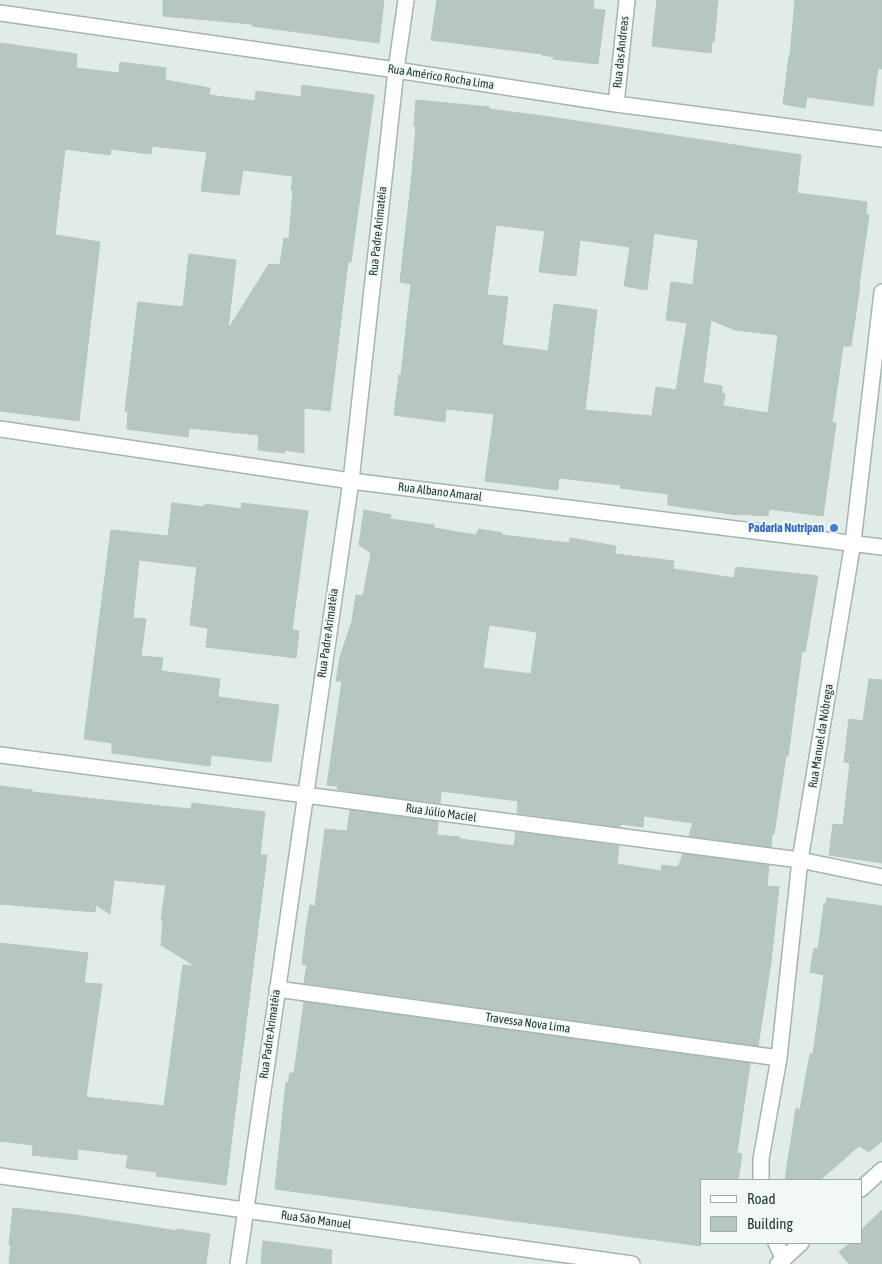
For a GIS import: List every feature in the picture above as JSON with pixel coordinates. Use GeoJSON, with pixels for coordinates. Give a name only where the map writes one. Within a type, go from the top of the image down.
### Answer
{"type":"FeatureCollection","features":[{"type":"Feature","properties":{"kind":"street","name":"Rua Padre Arimatéia"},"geometry":{"type":"LineString","coordinates":[[238,1264],[350,481],[396,70],[406,0]]}},
{"type":"Feature","properties":{"kind":"street","name":"Rua das Andreas"},"geometry":{"type":"LineString","coordinates":[[616,104],[627,0]]}},
{"type":"Feature","properties":{"kind":"street","name":"Rua Américo Rocha Lima"},"geometry":{"type":"LineString","coordinates":[[0,13],[616,104],[882,139]]}},
{"type":"Feature","properties":{"kind":"street","name":"Rua Manuel da Nóbrega"},"geometry":{"type":"LineString","coordinates":[[761,1179],[761,1159],[779,1058],[800,860],[853,542],[882,292]]}},
{"type":"Feature","properties":{"kind":"street","name":"Rua Albano Amaral"},"geometry":{"type":"LineString","coordinates":[[0,429],[350,481],[882,546]]}},
{"type":"Feature","properties":{"kind":"street","name":"Rua Júlio Maciel"},"geometry":{"type":"LineString","coordinates":[[0,754],[800,860],[882,877]]}},
{"type":"Feature","properties":{"kind":"street","name":"Travessa Nova Lima"},"geometry":{"type":"LineString","coordinates":[[277,989],[779,1058]]}},
{"type":"Feature","properties":{"kind":"street"},"geometry":{"type":"LineString","coordinates":[[862,1188],[882,1170]]}},
{"type":"Feature","properties":{"kind":"street","name":"Rua São Manuel"},"geometry":{"type":"LineString","coordinates":[[0,1176],[632,1264]]}},
{"type":"Feature","properties":{"kind":"street"},"geometry":{"type":"LineString","coordinates":[[776,1244],[781,1261],[800,1244]]}},
{"type":"Feature","properties":{"kind":"building"},"geometry":{"type":"Polygon","coordinates":[[[163,0],[384,0],[379,43],[252,26],[252,24],[163,16],[163,0]]]}},
{"type":"Feature","properties":{"kind":"building"},"geometry":{"type":"Polygon","coordinates":[[[437,0],[594,0],[593,9],[605,10],[598,64],[553,59],[554,57],[542,54],[431,40],[437,0]]]}},
{"type":"Feature","properties":{"kind":"building"},"geometry":{"type":"Polygon","coordinates":[[[657,0],[718,0],[714,42],[712,42],[711,53],[652,46],[657,0]]]}},
{"type":"Feature","properties":{"kind":"building"},"geometry":{"type":"Polygon","coordinates":[[[795,0],[882,0],[882,69],[878,68],[873,106],[807,97],[805,108],[783,104],[795,0]]]}},
{"type":"Feature","properties":{"kind":"building"},"geometry":{"type":"Polygon","coordinates":[[[0,43],[77,54],[76,68],[119,73],[120,62],[166,68],[165,80],[210,88],[209,95],[255,101],[256,91],[301,97],[302,85],[374,95],[351,262],[348,262],[330,411],[304,408],[304,453],[285,450],[285,453],[258,450],[259,435],[189,428],[188,437],[127,429],[128,411],[125,411],[138,302],[183,307],[189,254],[236,260],[228,329],[269,264],[280,265],[284,238],[289,239],[293,176],[243,170],[239,195],[201,191],[207,152],[152,146],[151,154],[111,149],[110,155],[65,149],[55,235],[100,242],[79,421],[0,411],[0,43]]]}},
{"type":"Feature","properties":{"kind":"building"},"geometry":{"type":"Polygon","coordinates":[[[416,100],[489,107],[489,109],[801,155],[797,193],[867,202],[866,214],[869,215],[860,285],[851,346],[843,346],[832,423],[836,423],[823,516],[769,509],[768,516],[738,515],[668,505],[668,494],[620,488],[621,485],[559,478],[558,490],[485,481],[494,414],[446,409],[445,422],[394,415],[399,375],[401,375],[411,284],[400,282],[412,174],[416,127],[414,126],[416,100]],[[496,225],[487,295],[508,297],[502,345],[548,351],[554,304],[597,310],[585,410],[652,416],[656,387],[676,390],[687,323],[666,320],[671,282],[693,285],[698,240],[654,233],[647,290],[624,286],[630,247],[580,240],[576,276],[539,272],[545,231],[496,225]],[[711,320],[703,383],[722,386],[722,394],[725,394],[723,406],[768,413],[778,335],[735,330],[711,320]]]}},
{"type":"Feature","properties":{"kind":"building"},"geometry":{"type":"Polygon","coordinates":[[[172,503],[205,507],[205,504],[241,509],[242,503],[308,511],[292,630],[299,631],[296,658],[206,647],[208,628],[190,625],[197,567],[139,560],[133,618],[146,619],[141,656],[163,658],[161,671],[220,679],[218,697],[279,705],[271,762],[211,755],[210,766],[112,753],[112,743],[84,739],[111,530],[168,536],[172,503]]]}},
{"type":"Feature","properties":{"kind":"building"},"geometry":{"type":"Polygon","coordinates":[[[364,510],[391,515],[390,519],[434,525],[434,528],[476,535],[479,529],[502,533],[502,535],[569,543],[570,538],[616,546],[615,554],[674,561],[673,569],[734,578],[736,567],[818,576],[805,652],[802,651],[788,756],[786,756],[771,847],[689,836],[693,823],[644,816],[643,827],[621,824],[620,827],[517,813],[518,801],[441,791],[440,803],[353,792],[337,789],[338,786],[327,785],[342,681],[336,681],[340,657],[352,621],[356,595],[363,596],[371,553],[359,545],[364,510]],[[489,625],[483,668],[531,674],[537,632],[489,625]]]}},
{"type":"Feature","properties":{"kind":"building"},"geometry":{"type":"Polygon","coordinates":[[[869,679],[882,680],[882,863],[829,855],[833,824],[843,825],[850,763],[844,762],[849,719],[863,721],[869,679]]]}},
{"type":"Feature","properties":{"kind":"building"},"geometry":{"type":"Polygon","coordinates":[[[0,786],[32,790],[32,792],[160,806],[191,809],[192,803],[265,812],[260,855],[267,855],[226,1185],[156,1176],[157,1172],[126,1168],[128,1155],[78,1149],[77,1160],[32,1155],[33,1145],[0,1141],[0,943],[88,953],[84,983],[102,984],[86,1097],[164,1106],[183,965],[195,966],[161,945],[163,921],[161,920],[166,885],[114,880],[110,914],[96,905],[95,912],[0,904],[0,786]]]}},
{"type":"Feature","properties":{"kind":"building"},"geometry":{"type":"Polygon","coordinates":[[[350,810],[438,822],[437,835],[460,837],[460,839],[514,846],[516,832],[619,846],[617,864],[661,871],[662,865],[678,867],[683,854],[769,865],[767,886],[779,887],[771,962],[758,1046],[304,983],[307,965],[302,964],[306,929],[310,905],[315,906],[325,829],[347,831],[350,810]]]}},
{"type":"Feature","properties":{"kind":"building"},"geometry":{"type":"Polygon","coordinates":[[[827,898],[882,906],[882,1141],[869,1152],[859,1146],[821,1179],[785,1179],[796,1108],[800,1110],[810,1054],[813,1054],[824,975],[810,972],[814,948],[818,949],[824,904],[826,904],[827,898]]]}},
{"type":"Feature","properties":{"kind":"building"},"geometry":{"type":"Polygon","coordinates":[[[304,1002],[750,1063],[737,1153],[742,1154],[738,1179],[700,1179],[701,1246],[275,1189],[286,1082],[288,1083],[290,1073],[294,1073],[304,1002]]]}},
{"type":"Feature","properties":{"kind":"building"},"geometry":{"type":"Polygon","coordinates":[[[13,1208],[210,1234],[206,1264],[9,1264],[13,1208]]]}},
{"type":"Feature","properties":{"kind":"building"},"geometry":{"type":"Polygon","coordinates":[[[882,1210],[882,1264],[849,1264],[839,1252],[849,1244],[862,1244],[862,1229],[882,1210]]]}},
{"type":"Feature","properties":{"kind":"building"},"geometry":{"type":"Polygon","coordinates":[[[263,1241],[332,1250],[331,1264],[261,1264],[263,1241]]]}},
{"type":"Feature","properties":{"kind":"place","name":"Padaria Nutripan"},"geometry":{"type":"Point","coordinates":[834,528]}}]}
